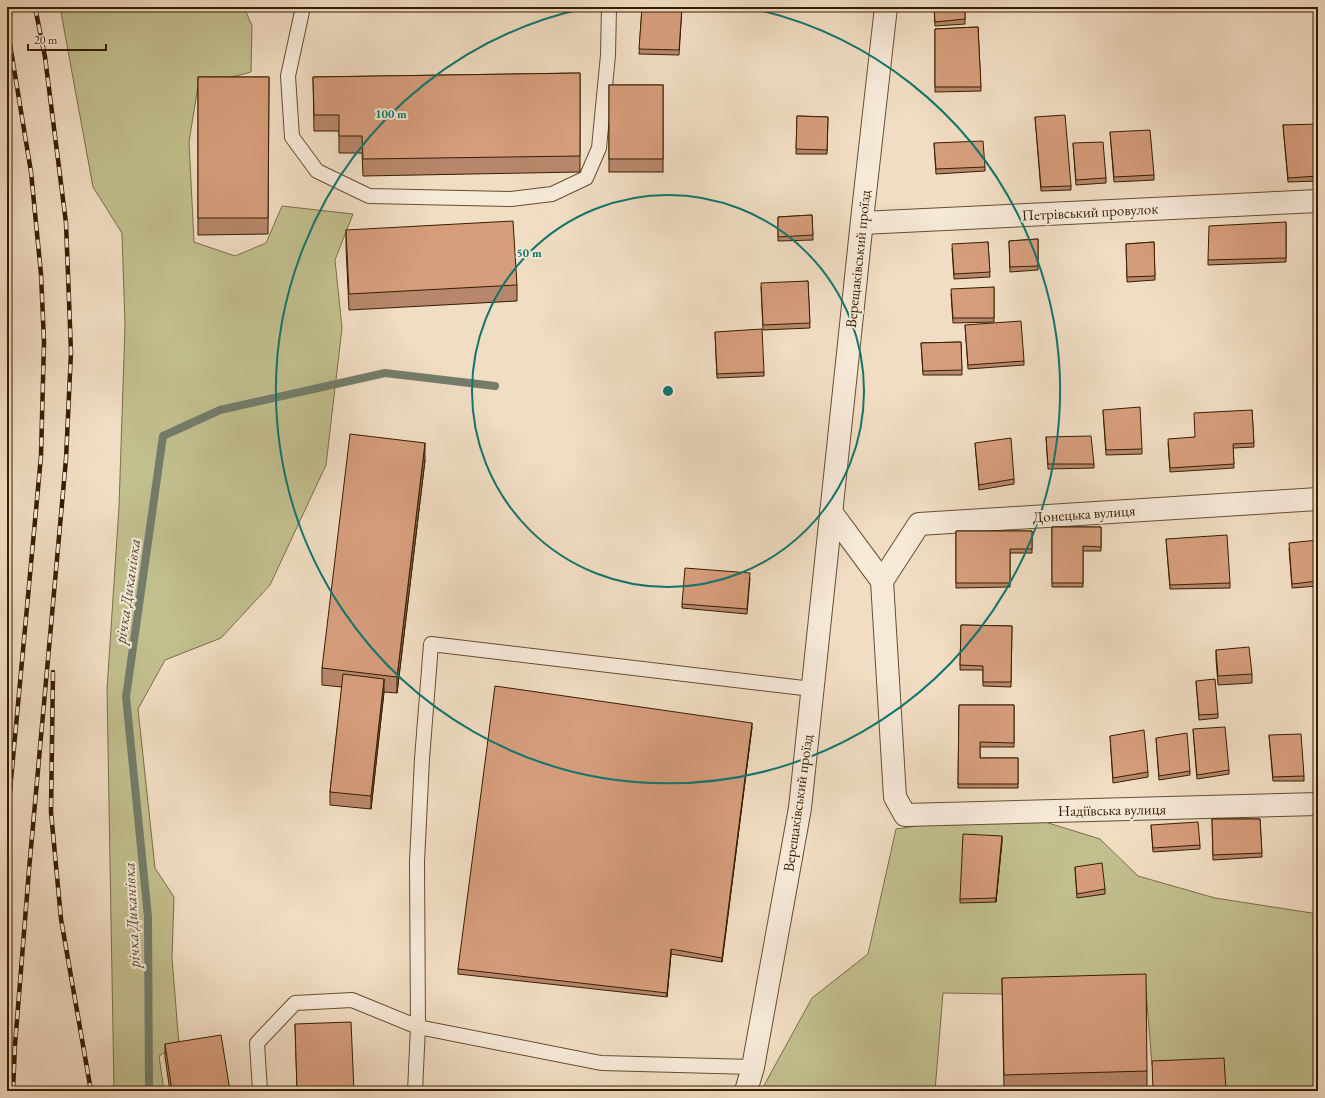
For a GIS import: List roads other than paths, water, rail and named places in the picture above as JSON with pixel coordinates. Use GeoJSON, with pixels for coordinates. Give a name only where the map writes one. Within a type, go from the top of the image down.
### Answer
{"type":"FeatureCollection","features":[{"type":"Feature","properties":{"kind":"street","name":"Верещаківський проїзд"},"geometry":{"type":"LineString","coordinates":[[746,1091],[752,1067],[800,808],[886,7]]}},
{"type":"Feature","properties":{"kind":"street","name":"Петрівський провулок"},"geometry":{"type":"LineString","coordinates":[[862,223],[1318,201]]}},
{"type":"Feature","properties":{"kind":"street","name":"Донецька вулиця"},"geometry":{"type":"LineString","coordinates":[[882,582],[919,524],[1318,499]]}},
{"type":"Feature","properties":{"kind":"street"},"geometry":{"type":"LineString","coordinates":[[831,512],[882,582]]}},
{"type":"Feature","properties":{"kind":"street","name":"Надіївська вулиця"},"geometry":{"type":"LineString","coordinates":[[882,582],[894,797],[905,815],[1318,804]]}},
{"type":"Feature","properties":{"kind":"lane"},"geometry":{"type":"LineString","coordinates":[[303,7],[288,76],[292,137],[317,171],[369,196],[512,199],[552,194],[586,178],[599,148],[608,55],[609,7]]}},
{"type":"Feature","properties":{"kind":"lane"},"geometry":{"type":"LineString","coordinates":[[415,1091],[418,1027],[418,862],[422,759],[431,644],[812,689]]}},
{"type":"Feature","properties":{"kind":"lane"},"geometry":{"type":"LineString","coordinates":[[260,1091],[257,1043],[295,1003],[352,1000],[418,1027],[601,1063],[752,1067]]}},
{"type":"Feature","properties":{"kind":"waterway","name":"річка Диканівка"},"geometry":{"type":"LineString","coordinates":[[149,1091],[148,917],[126,697],[163,436],[220,410],[385,373],[495,386]]}},
{"type":"Feature","properties":{"kind":"railway"},"geometry":{"type":"LineString","coordinates":[[13,1091],[15,1045],[29,870],[66,459],[71,352],[66,223],[45,57],[35,7]]}},
{"type":"Feature","properties":{"kind":"railway"},"geometry":{"type":"LineString","coordinates":[[7,26],[31,172],[41,274],[44,342],[41,456],[7,823]]}},
{"type":"Feature","properties":{"kind":"railway"},"geometry":{"type":"LineString","coordinates":[[53,672],[51,812],[61,919],[91,1091]]}}]}
